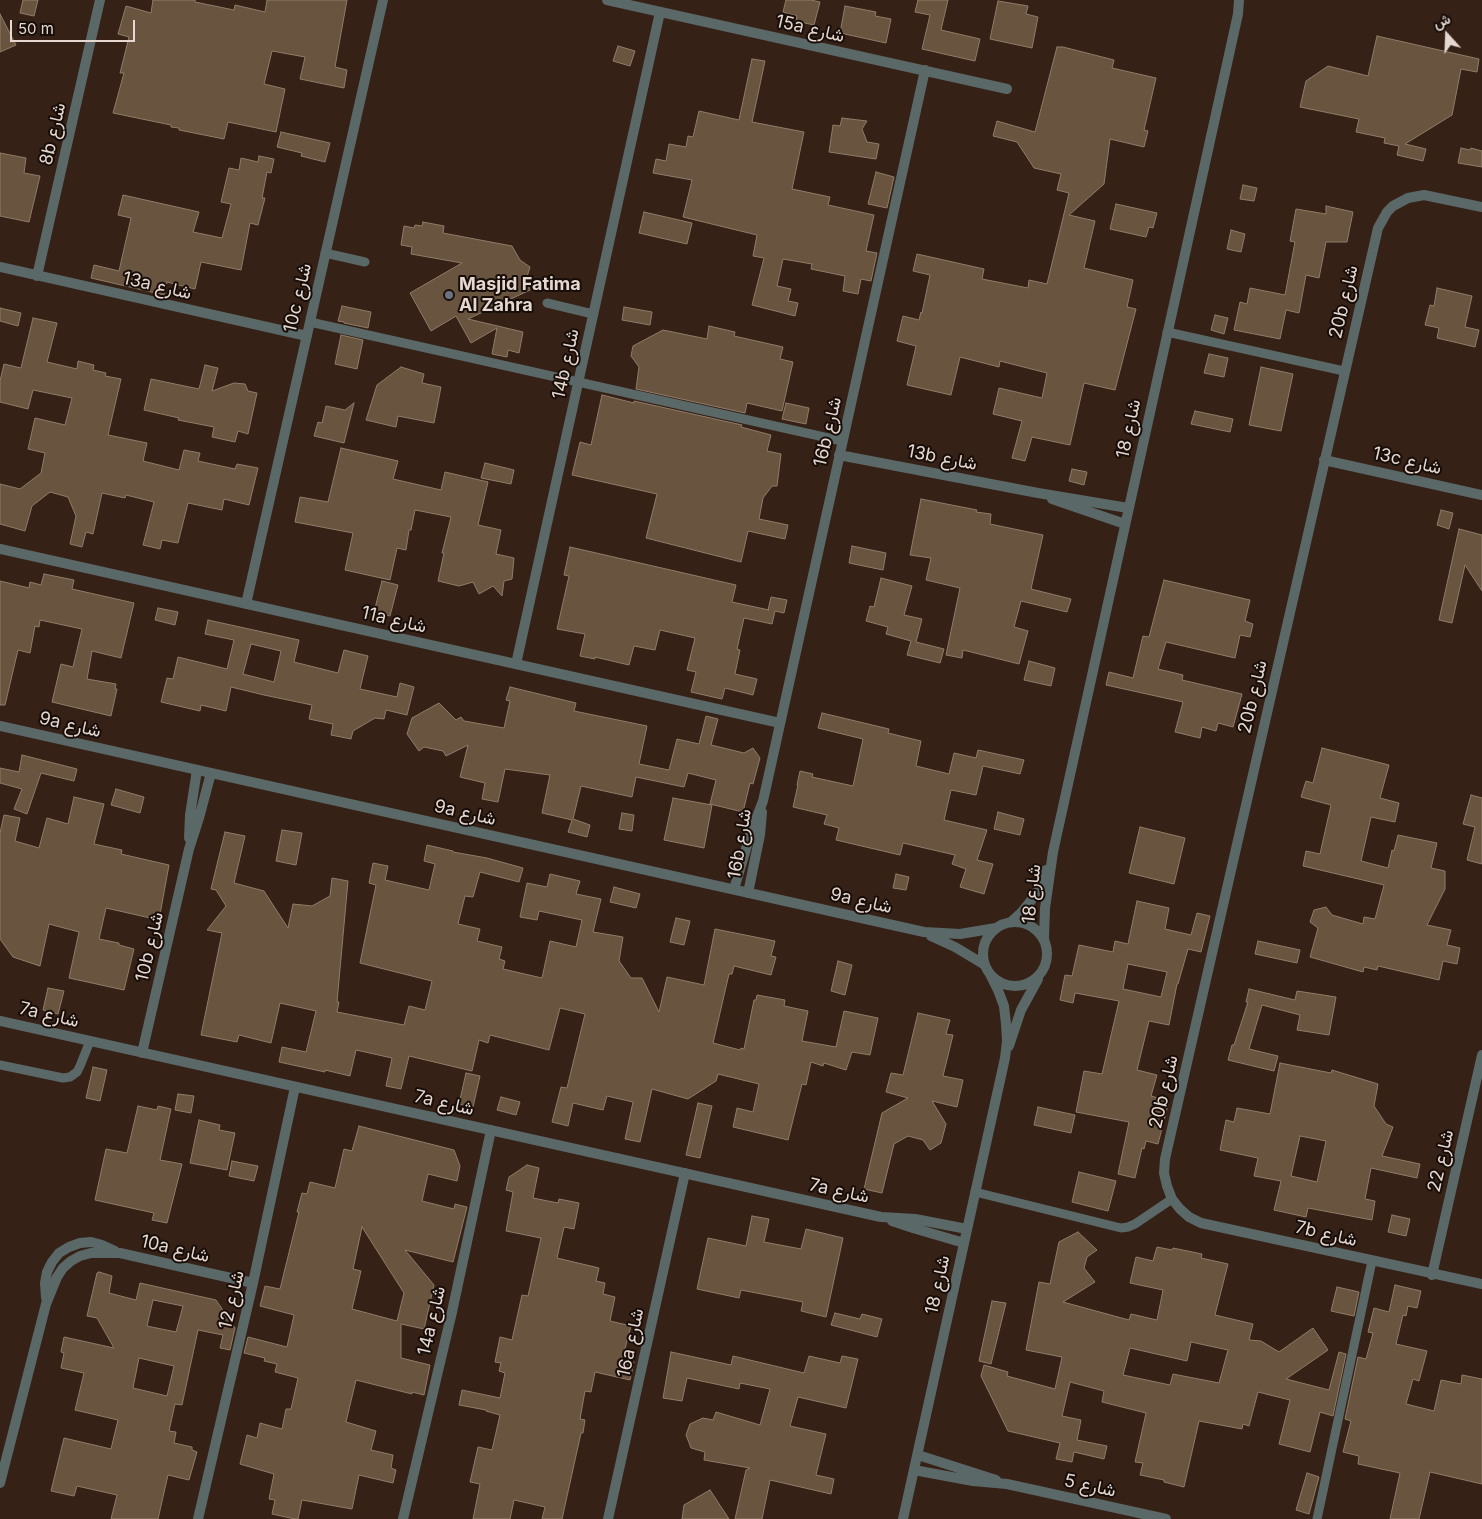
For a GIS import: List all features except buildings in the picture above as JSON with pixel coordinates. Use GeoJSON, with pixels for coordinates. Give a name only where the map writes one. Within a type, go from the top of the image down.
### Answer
{"type":"FeatureCollection","features":[{"type":"Feature","properties":{"kind":"street","name":"8b شارع"},"geometry":{"type":"LineString","coordinates":[[37,276],[100,0]]}},
{"type":"Feature","properties":{"kind":"street","name":"10c شارع"},"geometry":{"type":"LineString","coordinates":[[246,604],[383,0]]}},
{"type":"Feature","properties":{"kind":"street","name":"15a شارع"},"geometry":{"type":"LineString","coordinates":[[607,0],[1007,89]]}},
{"type":"Feature","properties":{"kind":"street","name":"شارع 18"},"geometry":{"type":"LineString","coordinates":[[1044,938],[1045,908],[1052,852],[1238,14],[1239,0]]}},
{"type":"Feature","properties":{"kind":"street","name":"شارع 18"},"geometry":{"type":"LineString","coordinates":[[1238,14],[1244,0]]}},
{"type":"Feature","properties":{"kind":"street","name":"14b شارع"},"geometry":{"type":"LineString","coordinates":[[516,664],[660,12]]}},
{"type":"Feature","properties":{"kind":"street","name":"16b شارع"},"geometry":{"type":"LineString","coordinates":[[748,893],[760,835],[763,801],[925,70]]}},
{"type":"Feature","properties":{"kind":"street","name":"20b شارع"},"geometry":{"type":"LineString","coordinates":[[1172,1199],[1164,1172],[1165,1158],[1378,228],[1381,220],[1393,206],[1408,198],[1424,196],[1482,207]]}},
{"type":"Feature","properties":{"kind":"street","name":"13a شارع"},"geometry":{"type":"LineString","coordinates":[[0,267],[307,336]]}},
{"type":"Feature","properties":{"kind":"street","name":"13b شارع"},"geometry":{"type":"LineString","coordinates":[[839,456],[1128,508]]}},
{"type":"Feature","properties":{"kind":"street","name":"13c شارع"},"geometry":{"type":"LineString","coordinates":[[1324,460],[1482,495]]}},
{"type":"Feature","properties":{"kind":"street","name":"13b شارع"},"geometry":{"type":"LineString","coordinates":[[1038,493],[1069,506],[1125,524]]}},
{"type":"Feature","properties":{"kind":"street","name":"11a شارع"},"geometry":{"type":"LineString","coordinates":[[0,549],[780,723]]}},
{"type":"Feature","properties":{"kind":"street","name":"9a شارع"},"geometry":{"type":"LineString","coordinates":[[0,726],[924,932],[960,934],[996,928]]}},
{"type":"Feature","properties":{"kind":"street","name":"10b شارع"},"geometry":{"type":"LineString","coordinates":[[189,850],[190,816],[197,770]]}},
{"type":"Feature","properties":{"kind":"street","name":"10b شارع"},"geometry":{"type":"LineString","coordinates":[[142,1053],[189,850],[211,773]]}},
{"type":"Feature","properties":{"kind":"street","name":"16b شارع"},"geometry":{"type":"LineString","coordinates":[[734,890],[751,832],[763,801]]}},
{"type":"Feature","properties":{"kind":"street","name":"شارع 18"},"geometry":{"type":"LineString","coordinates":[[1011,922],[1026,908],[1038,891],[1052,852]]}},
{"type":"Feature","properties":{"kind":"street"},"geometry":{"type":"LineString","coordinates":[[1011,922],[1021,922],[1030,925],[1038,931],[1044,938],[1048,954],[1041,974],[1025,985],[1006,985],[997,981],[988,970],[983,955],[984,945],[989,936],[996,928],[1011,922]]}},
{"type":"Feature","properties":{"kind":"street","name":"9a شارع"},"geometry":{"type":"LineString","coordinates":[[924,932],[955,947],[988,970]]}},
{"type":"Feature","properties":{"kind":"street","name":"شارع 18"},"geometry":{"type":"LineString","coordinates":[[988,970],[1004,1006],[1007,1041],[1005,1058]]}},
{"type":"Feature","properties":{"kind":"street","name":"شارع 18"},"geometry":{"type":"LineString","coordinates":[[903,1519],[1005,1058],[1021,1010],[1041,974]]}},
{"type":"Feature","properties":{"kind":"street","name":"7a شارع"},"geometry":{"type":"LineString","coordinates":[[0,1021],[881,1217],[964,1243]]}},
{"type":"Feature","properties":{"kind":"street","name":"شارع 22"},"geometry":{"type":"LineString","coordinates":[[1432,1275],[1482,1055]]}},
{"type":"Feature","properties":{"kind":"street","name":"شارع 12"},"geometry":{"type":"LineString","coordinates":[[198,1519],[253,1284],[295,1087]]}},
{"type":"Feature","properties":{"kind":"street","name":"14a شارع"},"geometry":{"type":"LineString","coordinates":[[403,1519],[452,1312],[491,1130]]}},
{"type":"Feature","properties":{"kind":"street","name":"16a شارع"},"geometry":{"type":"LineString","coordinates":[[608,1519],[685,1174]]}},
{"type":"Feature","properties":{"kind":"street","name":"7b شارع"},"geometry":{"type":"LineString","coordinates":[[1172,1199],[1189,1217],[1201,1223],[1432,1275],[1482,1284]]}},
{"type":"Feature","properties":{"kind":"street","name":"7a شارع"},"geometry":{"type":"LineString","coordinates":[[881,1217],[915,1219],[967,1229]]}},
{"type":"Feature","properties":{"kind":"street","name":"10a شارع"},"geometry":{"type":"LineString","coordinates":[[0,1484],[46,1304],[45,1283],[47,1272],[59,1253],[80,1243],[91,1242],[120,1253],[253,1284]]}},
{"type":"Feature","properties":{"kind":"street","name":"شارع 5"},"geometry":{"type":"LineString","coordinates":[[918,1455],[1007,1484]]}},
{"type":"Feature","properties":{"kind":"street","name":"شارع 5"},"geometry":{"type":"LineString","coordinates":[[914,1470],[972,1481],[1007,1484],[1166,1519]]}},
{"type":"Feature","properties":{"kind":"lane"},"geometry":{"type":"LineString","coordinates":[[325,253],[365,262]]}},
{"type":"Feature","properties":{"kind":"lane"},"geometry":{"type":"LineString","coordinates":[[547,303],[593,314]]}},
{"type":"Feature","properties":{"kind":"lane"},"geometry":{"type":"LineString","coordinates":[[310,322],[842,441]]}},
{"type":"Feature","properties":{"kind":"lane"},"geometry":{"type":"LineString","coordinates":[[1167,332],[1344,371]]}},
{"type":"Feature","properties":{"kind":"lane"},"geometry":{"type":"LineString","coordinates":[[0,1064],[63,1078],[70,1077],[77,1072],[90,1041]]}},
{"type":"Feature","properties":{"kind":"lane"},"geometry":{"type":"LineString","coordinates":[[975,1192],[1121,1228],[1135,1224],[1172,1199]]}},
{"type":"Feature","properties":{"kind":"lane"},"geometry":{"type":"LineString","coordinates":[[1318,1519],[1372,1261]]}},
{"type":"Feature","properties":{"kind":"place","name":"Masjid Fatima Al Zahra"},"geometry":{"type":"Point","coordinates":[449,295]}}]}
